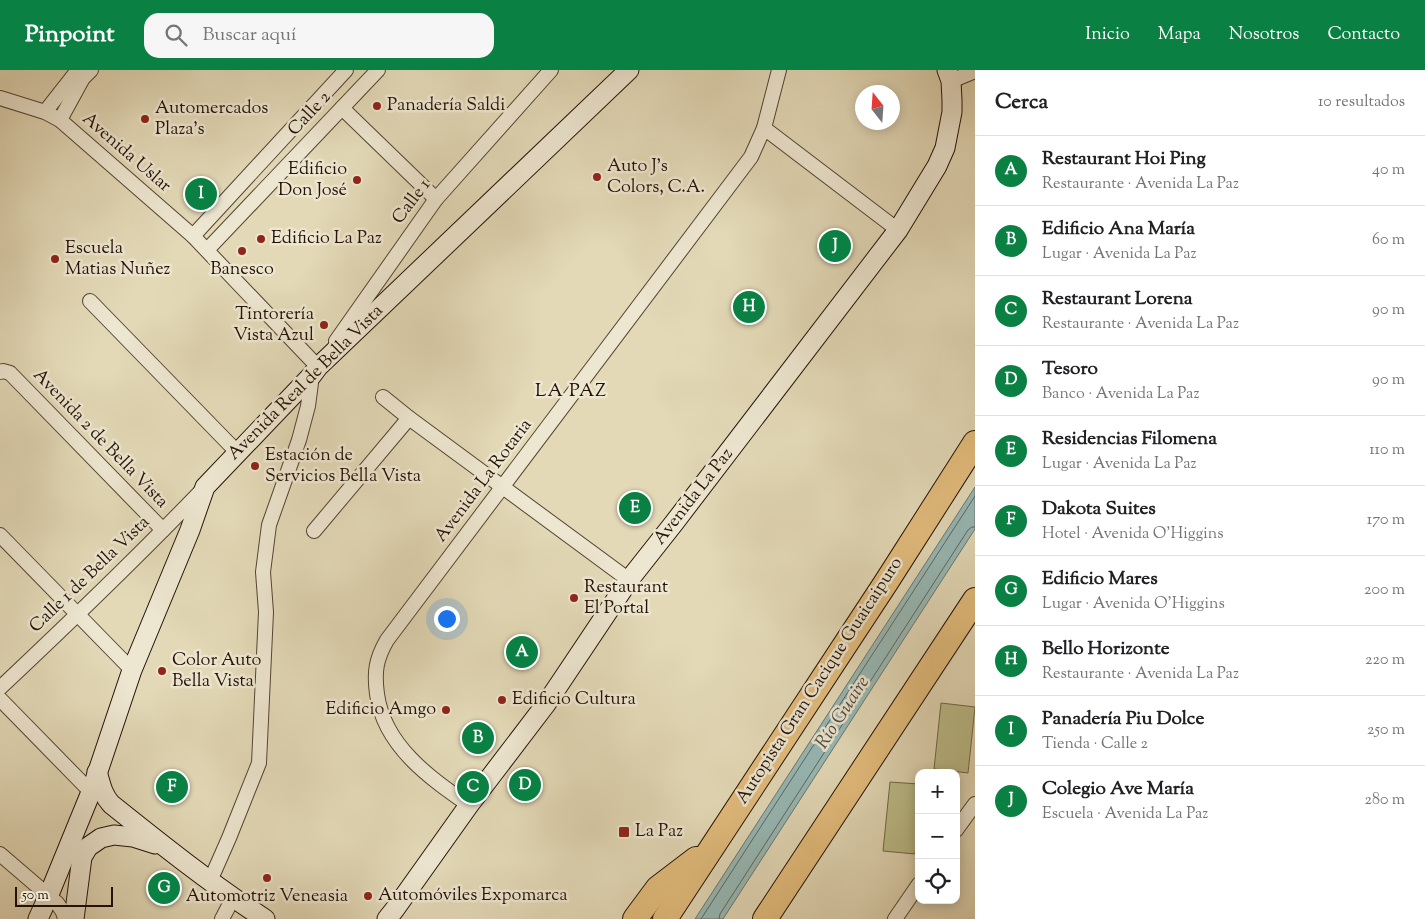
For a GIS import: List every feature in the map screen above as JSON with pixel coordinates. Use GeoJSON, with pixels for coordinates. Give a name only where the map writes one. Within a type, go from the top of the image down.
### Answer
{"type":"FeatureCollection","features":[{"type":"Feature","properties":{"kind":"highway","name":"Autopista Gran Cacique Guaicaipuro"},"geometry":{"type":"LineString","coordinates":[[665,919],[887,581],[975,443]]}},
{"type":"Feature","properties":{"kind":"highway"},"geometry":{"type":"LineString","coordinates":[[765,919],[967,616],[975,600]]}},
{"type":"Feature","properties":{"kind":"highway"},"geometry":{"type":"LineString","coordinates":[[636,919],[658,888],[710,849]]}},
{"type":"Feature","properties":{"kind":"main road","name":"Avenida Real de Bella Vista"},"geometry":{"type":"LineString","coordinates":[[38,919],[91,792],[132,670],[190,530],[205,487],[315,371],[629,70]]}},
{"type":"Feature","properties":{"kind":"main road","name":"Avenida La Paz"},"geometry":{"type":"LineString","coordinates":[[391,916],[469,805],[546,704],[629,580],[898,230],[937,166],[945,148],[952,112],[949,76]]}},
{"type":"Feature","properties":{"kind":"main road"},"geometry":{"type":"LineString","coordinates":[[97,772],[105,798],[207,879],[265,919]]}},
{"type":"Feature","properties":{"kind":"main road"},"geometry":{"type":"LineString","coordinates":[[74,919],[82,857],[88,847],[101,838],[114,835],[133,837],[164,846]]}},
{"type":"Feature","properties":{"kind":"street"},"geometry":{"type":"LineString","coordinates":[[45,112],[78,70]]}},
{"type":"Feature","properties":{"kind":"street"},"geometry":{"type":"LineString","coordinates":[[60,120],[84,78],[91,70]]}},
{"type":"Feature","properties":{"kind":"street","name":"Calle 2"},"geometry":{"type":"LineString","coordinates":[[193,236],[346,70]]}},
{"type":"Feature","properties":{"kind":"street","name":"Calle 2"},"geometry":{"type":"LineString","coordinates":[[207,250],[378,70]]}},
{"type":"Feature","properties":{"kind":"street","name":"Calle 1"},"geometry":{"type":"LineString","coordinates":[[315,371],[436,199],[551,70]]}},
{"type":"Feature","properties":{"kind":"street","name":"Avenida La Rotaria"},"geometry":{"type":"LineString","coordinates":[[469,805],[420,768],[398,745],[385,724],[378,704],[375,683],[376,665],[381,651],[387,640],[751,157],[764,128],[780,70]]}},
{"type":"Feature","properties":{"kind":"street"},"geometry":{"type":"LineString","coordinates":[[949,76],[975,71]]}},
{"type":"Feature","properties":{"kind":"street","name":"Avenida Uslar"},"geometry":{"type":"LineString","coordinates":[[0,98],[45,112],[60,120],[193,236],[315,371]]}},
{"type":"Feature","properties":{"kind":"street"},"geometry":{"type":"LineString","coordinates":[[342,108],[436,199]]}},
{"type":"Feature","properties":{"kind":"street"},"geometry":{"type":"LineString","coordinates":[[764,128],[898,230]]}},
{"type":"Feature","properties":{"kind":"street"},"geometry":{"type":"LineString","coordinates":[[90,301],[237,452]]}},
{"type":"Feature","properties":{"kind":"street"},"geometry":{"type":"LineString","coordinates":[[207,879],[214,872],[226,847],[258,763],[266,612],[263,572],[269,525],[299,440],[315,371]]}},
{"type":"Feature","properties":{"kind":"street","name":"Avenida 2 de Bella Vista"},"geometry":{"type":"LineString","coordinates":[[5,373],[163,530]]}},
{"type":"Feature","properties":{"kind":"street"},"geometry":{"type":"LineString","coordinates":[[383,396],[409,418],[629,580]]}},
{"type":"Feature","properties":{"kind":"street"},"geometry":{"type":"LineString","coordinates":[[314,531],[409,418]]}},
{"type":"Feature","properties":{"kind":"street","name":"Calle 1 de Bella Vista"},"geometry":{"type":"LineString","coordinates":[[0,688],[78,615],[205,487]]}},
{"type":"Feature","properties":{"kind":"street"},"geometry":{"type":"LineString","coordinates":[[0,535],[132,670]]}},
{"type":"Feature","properties":{"kind":"street"},"geometry":{"type":"LineString","coordinates":[[0,699],[91,792]]}},
{"type":"Feature","properties":{"kind":"street"},"geometry":{"type":"LineString","coordinates":[[960,825],[975,804]]}},
{"type":"Feature","properties":{"kind":"street"},"geometry":{"type":"LineString","coordinates":[[0,854],[57,903],[65,919]]}},
{"type":"Feature","properties":{"kind":"street"},"geometry":{"type":"LineString","coordinates":[[894,919],[915,890]]}},
{"type":"Feature","properties":{"kind":"street"},"geometry":{"type":"LineString","coordinates":[[222,919],[233,898]]}},
{"type":"Feature","properties":{"kind":"green space"},"geometry":{"type":"Polygon","coordinates":[[[941,703],[975,707],[968,773],[960,772],[960,769],[934,769],[941,703]]]}},
{"type":"Feature","properties":{"kind":"green space"},"geometry":{"type":"Polygon","coordinates":[[[890,782],[915,784],[915,854],[883,851],[890,782]]]}},
{"type":"Feature","properties":{"kind":"water","name":"Río Guaire"},"geometry":{"type":"Polygon","coordinates":[[[975,487],[975,529],[723,919],[695,919],[975,487]]]}},
{"type":"Feature","properties":{"kind":"place","name":"Panadería Saldi"},"geometry":{"type":"Point","coordinates":[377,106]}},
{"type":"Feature","properties":{"kind":"place","name":"Automercados Plaza's"},"geometry":{"type":"Point","coordinates":[145,119]}},
{"type":"Feature","properties":{"kind":"place","name":"Auto J's Colors, C.A."},"geometry":{"type":"Point","coordinates":[597,177]}},
{"type":"Feature","properties":{"kind":"place","name":"Edificio Don José"},"geometry":{"type":"Point","coordinates":[357,180]}},
{"type":"Feature","properties":{"kind":"place","name":"Panadería Piu Dolce"},"geometry":{"type":"Point","coordinates":[201,194]}},
{"type":"Feature","properties":{"kind":"place","name":"Edificio La Paz"},"geometry":{"type":"Point","coordinates":[261,239]}},
{"type":"Feature","properties":{"kind":"place","name":"Colegio Ave María"},"geometry":{"type":"Point","coordinates":[835,246]}},
{"type":"Feature","properties":{"kind":"place","name":"Banesco"},"geometry":{"type":"Point","coordinates":[242,251]}},
{"type":"Feature","properties":{"kind":"place","name":"Escuela Matias Nuñez"},"geometry":{"type":"Point","coordinates":[55,259]}},
{"type":"Feature","properties":{"kind":"place","name":"Bello Horizonte"},"geometry":{"type":"Point","coordinates":[749,307]}},
{"type":"Feature","properties":{"kind":"place","name":"Tintorería Vista Azul"},"geometry":{"type":"Point","coordinates":[324,325]}},
{"type":"Feature","properties":{"kind":"place","name":"Estación de Servicios Bella Vista"},"geometry":{"type":"Point","coordinates":[255,466]}},
{"type":"Feature","properties":{"kind":"place","name":"Residencias Filomena"},"geometry":{"type":"Point","coordinates":[635,508]}},
{"type":"Feature","properties":{"kind":"place","name":"Restaurant El Portal"},"geometry":{"type":"Point","coordinates":[574,598]}},
{"type":"Feature","properties":{"kind":"place","name":"Restaurant Hoi Ping"},"geometry":{"type":"Point","coordinates":[522,652]}},
{"type":"Feature","properties":{"kind":"place","name":"Color Auto Bella Vista"},"geometry":{"type":"Point","coordinates":[162,671]}},
{"type":"Feature","properties":{"kind":"place","name":"Edificio Cultura"},"geometry":{"type":"Point","coordinates":[502,700]}},
{"type":"Feature","properties":{"kind":"place","name":"Edificio Amgo"},"geometry":{"type":"Point","coordinates":[446,710]}},
{"type":"Feature","properties":{"kind":"place","name":"Edificio Ana María"},"geometry":{"type":"Point","coordinates":[478,738]}},
{"type":"Feature","properties":{"kind":"place","name":"Tesoro"},"geometry":{"type":"Point","coordinates":[525,785]}},
{"type":"Feature","properties":{"kind":"place","name":"Dakota Suites"},"geometry":{"type":"Point","coordinates":[172,787]}},
{"type":"Feature","properties":{"kind":"place","name":"Restaurant Lorena"},"geometry":{"type":"Point","coordinates":[473,787]}},
{"type":"Feature","properties":{"kind":"place","name":"La Paz"},"geometry":{"type":"Point","coordinates":[624,832]}},
{"type":"Feature","properties":{"kind":"place","name":"Automotriz Veneasia"},"geometry":{"type":"Point","coordinates":[267,878]}},
{"type":"Feature","properties":{"kind":"place","name":"Edificio Mares"},"geometry":{"type":"Point","coordinates":[164,888]}},
{"type":"Feature","properties":{"kind":"place","name":"Automóviles Expomarca"},"geometry":{"type":"Point","coordinates":[368,896]}},
{"type":"Feature","properties":{"kind":"district","name":"LA PAZ"},"geometry":{"type":"Point","coordinates":[571,391]}}]}
